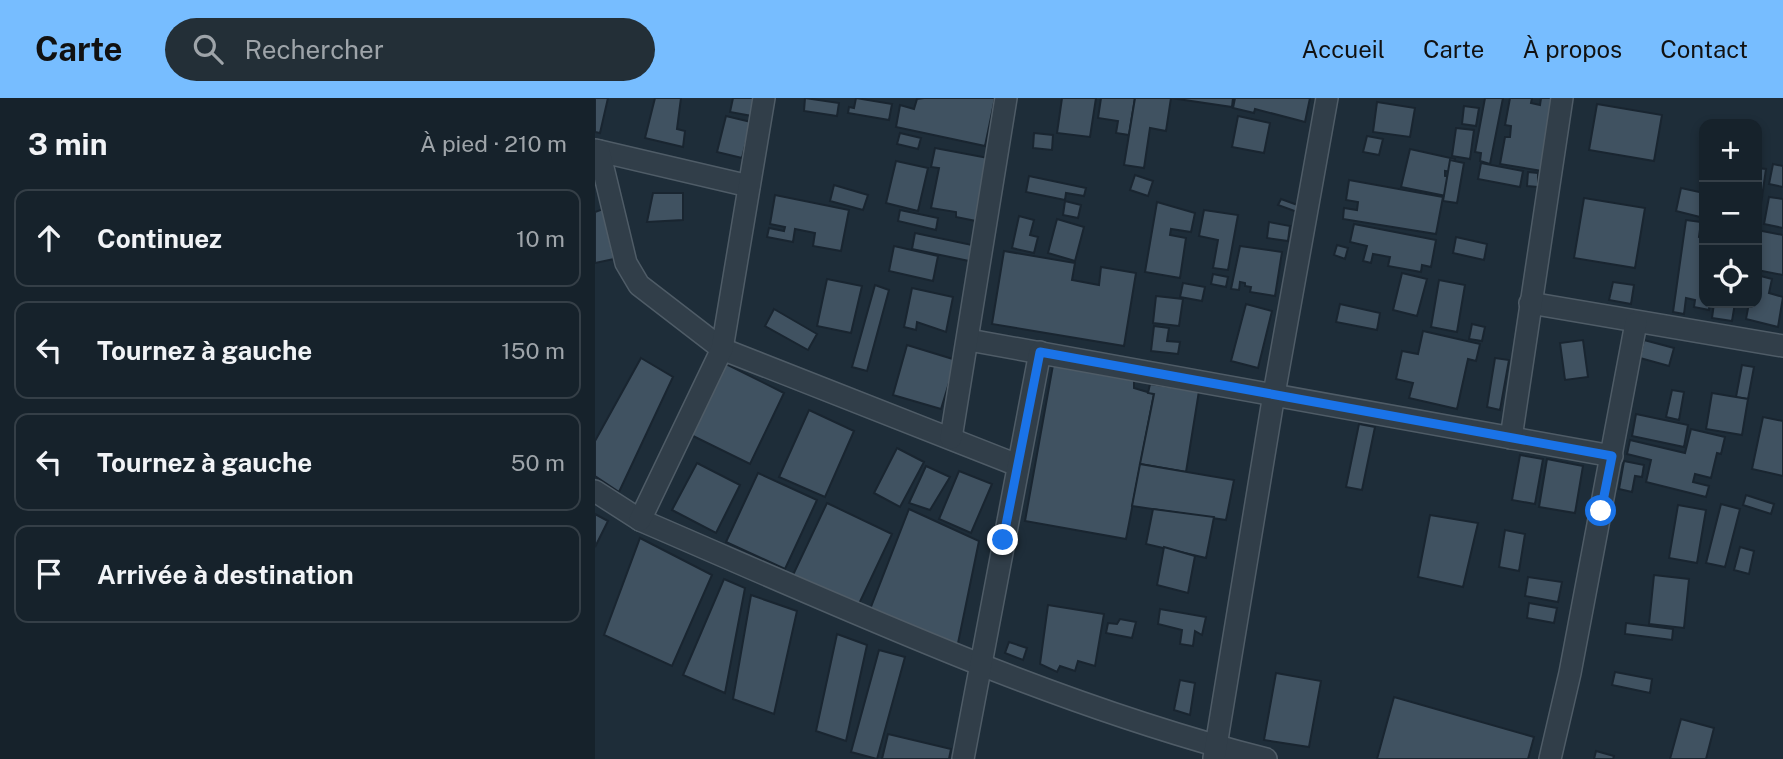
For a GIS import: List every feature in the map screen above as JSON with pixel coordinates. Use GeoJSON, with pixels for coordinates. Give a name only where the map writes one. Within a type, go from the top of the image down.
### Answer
{"type":"FeatureCollection","features":[{"type":"Feature","properties":{"kind":"street"},"geometry":{"type":"LineString","coordinates":[[640,520],[722,349],[764,98]]}},
{"type":"Feature","properties":{"kind":"street"},"geometry":{"type":"LineString","coordinates":[[951,438],[969,340],[1006,98]]}},
{"type":"Feature","properties":{"kind":"street"},"geometry":{"type":"LineString","coordinates":[[1215,753],[1274,394],[1328,98]]}},
{"type":"Feature","properties":{"kind":"street"},"geometry":{"type":"LineString","coordinates":[[1511,438],[1562,98]]}},
{"type":"Feature","properties":{"kind":"street"},"geometry":{"type":"LineString","coordinates":[[749,186],[597,151],[626,263],[639,285],[722,349],[1017,465]]}},
{"type":"Feature","properties":{"kind":"street"},"geometry":{"type":"LineString","coordinates":[[1530,303],[1783,346]]}},
{"type":"Feature","properties":{"kind":"street"},"geometry":{"type":"LineString","coordinates":[[1550,759],[1570,673],[1636,323]]}},
{"type":"Feature","properties":{"kind":"street"},"geometry":{"type":"LineString","coordinates":[[969,340],[1612,456]]}},
{"type":"Feature","properties":{"kind":"street"},"geometry":{"type":"LineString","coordinates":[[963,759],[1040,352]]}},
{"type":"Feature","properties":{"kind":"street"},"geometry":{"type":"LineString","coordinates":[[595,491],[640,520],[980,666],[1215,753],[1266,759]]}},
{"type":"Feature","properties":{"kind":"building"},"geometry":{"type":"Polygon","coordinates":[[[595,98],[608,98],[600,133],[595,132],[595,98]]]}},
{"type":"Feature","properties":{"kind":"building"},"geometry":{"type":"Polygon","coordinates":[[[655,98],[681,98],[677,129],[685,131],[683,147],[645,138],[655,98]]]}},
{"type":"Feature","properties":{"kind":"building"},"geometry":{"type":"Polygon","coordinates":[[[733,98],[755,98],[752,116],[730,112],[733,98]]]}},
{"type":"Feature","properties":{"kind":"building"},"geometry":{"type":"Polygon","coordinates":[[[805,98],[839,103],[837,116],[804,111],[805,98]]]}},
{"type":"Feature","properties":{"kind":"building"},"geometry":{"type":"Polygon","coordinates":[[[856,98],[892,104],[889,120],[848,113],[849,107],[854,108],[856,98]]]}},
{"type":"Feature","properties":{"kind":"building"},"geometry":{"type":"Polygon","coordinates":[[[995,98],[985,146],[896,127],[900,105],[914,109],[917,99],[995,98]]]}},
{"type":"Feature","properties":{"kind":"building"},"geometry":{"type":"Polygon","coordinates":[[[1062,98],[1096,98],[1090,137],[1057,133],[1062,98]]]}},
{"type":"Feature","properties":{"kind":"building"},"geometry":{"type":"Polygon","coordinates":[[[1101,98],[1135,98],[1129,135],[1116,133],[1118,121],[1098,118],[1101,98]]]}},
{"type":"Feature","properties":{"kind":"building"},"geometry":{"type":"Polygon","coordinates":[[[1135,98],[1171,98],[1166,131],[1150,128],[1144,168],[1124,165],[1135,98]]]}},
{"type":"Feature","properties":{"kind":"building"},"geometry":{"type":"Polygon","coordinates":[[[1171,98],[1233,98],[1232,107],[1171,98]]]}},
{"type":"Feature","properties":{"kind":"building"},"geometry":{"type":"Polygon","coordinates":[[[1235,98],[1310,98],[1305,122],[1255,109],[1254,113],[1233,108],[1235,98]]]}},
{"type":"Feature","properties":{"kind":"building"},"geometry":{"type":"Polygon","coordinates":[[[1485,98],[1503,98],[1490,164],[1480,161],[1481,153],[1475,152],[1485,98]]]}},
{"type":"Feature","properties":{"kind":"building"},"geometry":{"type":"Polygon","coordinates":[[[1510,98],[1532,98],[1531,103],[1540,105],[1541,98],[1560,98],[1542,171],[1500,164],[1505,137],[1510,137],[1511,126],[1505,125],[1510,98]]]}},
{"type":"Feature","properties":{"kind":"building"},"geometry":{"type":"Polygon","coordinates":[[[1377,102],[1415,108],[1410,137],[1373,132],[1377,102]]]}},
{"type":"Feature","properties":{"kind":"building"},"geometry":{"type":"Polygon","coordinates":[[[1597,104],[1662,115],[1654,161],[1589,150],[1597,104]]]}},
{"type":"Feature","properties":{"kind":"building"},"geometry":{"type":"Polygon","coordinates":[[[1464,106],[1479,108],[1476,126],[1462,124],[1464,106]]]}},
{"type":"Feature","properties":{"kind":"building"},"geometry":{"type":"Polygon","coordinates":[[[726,116],[751,122],[742,158],[717,152],[726,116]]]}},
{"type":"Feature","properties":{"kind":"building"},"geometry":{"type":"Polygon","coordinates":[[[1238,116],[1270,123],[1264,153],[1232,147],[1238,116]]]}},
{"type":"Feature","properties":{"kind":"building"},"geometry":{"type":"Polygon","coordinates":[[[1456,128],[1474,130],[1470,159],[1452,156],[1456,128]]]}},
{"type":"Feature","properties":{"kind":"building"},"geometry":{"type":"Polygon","coordinates":[[[900,133],[921,138],[918,149],[897,144],[900,133]]]}},
{"type":"Feature","properties":{"kind":"building"},"geometry":{"type":"Polygon","coordinates":[[[1034,133],[1053,135],[1052,150],[1033,148],[1034,133]]]}},
{"type":"Feature","properties":{"kind":"building"},"geometry":{"type":"Polygon","coordinates":[[[1367,136],[1383,139],[1379,155],[1363,152],[1367,136]]]}},
{"type":"Feature","properties":{"kind":"building"},"geometry":{"type":"Polygon","coordinates":[[[935,148],[988,158],[976,221],[956,217],[956,212],[931,208],[939,168],[931,167],[935,148]]]}},
{"type":"Feature","properties":{"kind":"building"},"geometry":{"type":"Polygon","coordinates":[[[1410,149],[1455,159],[1452,172],[1445,171],[1445,176],[1451,177],[1446,196],[1401,187],[1410,149]]]}},
{"type":"Feature","properties":{"kind":"building"},"geometry":{"type":"Polygon","coordinates":[[[1450,160],[1464,163],[1457,203],[1443,201],[1450,160]]]}},
{"type":"Feature","properties":{"kind":"building"},"geometry":{"type":"Polygon","coordinates":[[[896,161],[928,168],[918,211],[886,203],[896,161]]]}},
{"type":"Feature","properties":{"kind":"building"},"geometry":{"type":"Polygon","coordinates":[[[1481,163],[1523,171],[1520,187],[1478,179],[1481,163]]]}},
{"type":"Feature","properties":{"kind":"building"},"geometry":{"type":"Polygon","coordinates":[[[1773,164],[1783,166],[1783,187],[1769,184],[1773,164]]]}},
{"type":"Feature","properties":{"kind":"building"},"geometry":{"type":"Polygon","coordinates":[[[1762,169],[1766,169],[1762,197],[1762,169]]]}},
{"type":"Feature","properties":{"kind":"building"},"geometry":{"type":"Polygon","coordinates":[[[1528,172],[1538,173],[1538,187],[1527,186],[1528,172]]]}},
{"type":"Feature","properties":{"kind":"building"},"geometry":{"type":"Polygon","coordinates":[[[1135,175],[1153,181],[1148,196],[1130,190],[1135,175]]]}},
{"type":"Feature","properties":{"kind":"building"},"geometry":{"type":"Polygon","coordinates":[[[1029,176],[1086,188],[1084,196],[1066,193],[1065,200],[1026,192],[1029,176]]]}},
{"type":"Feature","properties":{"kind":"building"},"geometry":{"type":"Polygon","coordinates":[[[1349,180],[1443,197],[1436,234],[1343,219],[1344,208],[1357,210],[1358,202],[1346,200],[1349,180]]]}},
{"type":"Feature","properties":{"kind":"building"},"geometry":{"type":"Polygon","coordinates":[[[834,185],[868,195],[863,210],[830,201],[834,185]]]}},
{"type":"Feature","properties":{"kind":"building"},"geometry":{"type":"Polygon","coordinates":[[[1681,188],[1699,192],[1699,217],[1676,211],[1681,188]]]}},
{"type":"Feature","properties":{"kind":"building"},"geometry":{"type":"Polygon","coordinates":[[[653,193],[683,193],[683,220],[647,222],[653,193]]]}},
{"type":"Feature","properties":{"kind":"building"},"geometry":{"type":"Polygon","coordinates":[[[775,195],[849,210],[841,251],[813,246],[815,233],[795,229],[793,242],[767,237],[769,228],[784,231],[785,227],[770,224],[775,195]]]}},
{"type":"Feature","properties":{"kind":"building"},"geometry":{"type":"Polygon","coordinates":[[[1769,197],[1783,199],[1783,228],[1764,224],[1769,197]]]}},
{"type":"Feature","properties":{"kind":"building"},"geometry":{"type":"Polygon","coordinates":[[[1584,198],[1645,208],[1635,268],[1574,258],[1584,198]]]}},
{"type":"Feature","properties":{"kind":"building"},"geometry":{"type":"Polygon","coordinates":[[[1281,199],[1303,207],[1300,213],[1278,205],[1281,199]]]}},
{"type":"Feature","properties":{"kind":"building"},"geometry":{"type":"Polygon","coordinates":[[[1065,201],[1081,205],[1078,218],[1063,215],[1065,201]]]}},
{"type":"Feature","properties":{"kind":"building"},"geometry":{"type":"Polygon","coordinates":[[[1157,202],[1195,213],[1191,232],[1171,229],[1170,235],[1186,238],[1180,278],[1145,272],[1157,202]]]}},
{"type":"Feature","properties":{"kind":"building"},"geometry":{"type":"Polygon","coordinates":[[[603,209],[614,259],[595,263],[595,212],[603,209]]]}},
{"type":"Feature","properties":{"kind":"building"},"geometry":{"type":"Polygon","coordinates":[[[900,210],[938,218],[936,230],[898,221],[900,210]]]}},
{"type":"Feature","properties":{"kind":"building"},"geometry":{"type":"Polygon","coordinates":[[[1204,210],[1238,215],[1228,270],[1213,268],[1218,240],[1199,236],[1204,210]]]}},
{"type":"Feature","properties":{"kind":"building"},"geometry":{"type":"Polygon","coordinates":[[[1019,216],[1034,220],[1030,235],[1038,237],[1034,253],[1012,248],[1019,216]]]}},
{"type":"Feature","properties":{"kind":"building"},"geometry":{"type":"Polygon","coordinates":[[[1057,219],[1084,227],[1075,261],[1048,253],[1057,219]]]}},
{"type":"Feature","properties":{"kind":"building"},"geometry":{"type":"Polygon","coordinates":[[[1686,220],[1699,222],[1699,308],[1694,307],[1695,300],[1686,298],[1684,314],[1673,312],[1686,220]]]}},
{"type":"Feature","properties":{"kind":"building"},"geometry":{"type":"Polygon","coordinates":[[[1269,222],[1290,226],[1288,241],[1267,238],[1269,222]]]}},
{"type":"Feature","properties":{"kind":"building"},"geometry":{"type":"Polygon","coordinates":[[[1354,224],[1436,240],[1431,267],[1422,265],[1421,272],[1388,266],[1390,257],[1373,254],[1371,263],[1363,261],[1367,246],[1350,242],[1354,224]]]}},
{"type":"Feature","properties":{"kind":"building"},"geometry":{"type":"Polygon","coordinates":[[[1762,231],[1783,235],[1783,275],[1762,271],[1762,231]]]}},
{"type":"Feature","properties":{"kind":"building"},"geometry":{"type":"Polygon","coordinates":[[[915,233],[972,245],[969,261],[912,249],[915,233]]]}},
{"type":"Feature","properties":{"kind":"building"},"geometry":{"type":"Polygon","coordinates":[[[1456,237],[1487,244],[1484,260],[1453,253],[1456,237]]]}},
{"type":"Feature","properties":{"kind":"building"},"geometry":{"type":"Polygon","coordinates":[[[1337,245],[1348,248],[1345,259],[1334,255],[1337,245]]]}},
{"type":"Feature","properties":{"kind":"building"},"geometry":{"type":"Polygon","coordinates":[[[894,246],[938,256],[933,281],[889,271],[894,246]]]}},
{"type":"Feature","properties":{"kind":"building"},"geometry":{"type":"Polygon","coordinates":[[[1240,246],[1282,252],[1275,296],[1250,292],[1251,287],[1240,282],[1239,290],[1231,289],[1240,246]]]}},
{"type":"Feature","properties":{"kind":"building"},"geometry":{"type":"Polygon","coordinates":[[[1004,251],[1075,263],[1072,280],[1099,285],[1101,267],[1136,273],[1124,346],[992,324],[1004,251]]]}},
{"type":"Feature","properties":{"kind":"building"},"geometry":{"type":"Polygon","coordinates":[[[1402,273],[1427,279],[1417,316],[1393,310],[1402,273]]]}},
{"type":"Feature","properties":{"kind":"building"},"geometry":{"type":"Polygon","coordinates":[[[1213,274],[1228,277],[1226,287],[1211,284],[1213,274]]]}},
{"type":"Feature","properties":{"kind":"building"},"geometry":{"type":"Polygon","coordinates":[[[1762,276],[1772,279],[1769,293],[1783,297],[1778,327],[1746,319],[1748,308],[1762,308],[1762,276]]]}},
{"type":"Feature","properties":{"kind":"building"},"geometry":{"type":"Polygon","coordinates":[[[827,279],[862,286],[851,333],[817,326],[827,279]]]}},
{"type":"Feature","properties":{"kind":"building"},"geometry":{"type":"Polygon","coordinates":[[[1439,280],[1465,285],[1457,332],[1431,327],[1439,280]]]}},
{"type":"Feature","properties":{"kind":"building"},"geometry":{"type":"Polygon","coordinates":[[[1613,282],[1634,285],[1631,304],[1609,300],[1613,282]]]}},
{"type":"Feature","properties":{"kind":"building"},"geometry":{"type":"Polygon","coordinates":[[[1183,283],[1205,287],[1202,301],[1180,297],[1183,283]]]}},
{"type":"Feature","properties":{"kind":"building"},"geometry":{"type":"Polygon","coordinates":[[[875,285],[889,290],[867,371],[852,367],[875,285]]]}},
{"type":"Feature","properties":{"kind":"building"},"geometry":{"type":"Polygon","coordinates":[[[912,288],[953,297],[946,332],[917,322],[916,330],[904,327],[912,288]]]}},
{"type":"Feature","properties":{"kind":"building"},"geometry":{"type":"Polygon","coordinates":[[[1156,296],[1183,299],[1179,326],[1153,323],[1156,296]]]}},
{"type":"Feature","properties":{"kind":"building"},"geometry":{"type":"Polygon","coordinates":[[[1246,304],[1272,311],[1258,368],[1231,361],[1246,304]]]}},
{"type":"Feature","properties":{"kind":"building"},"geometry":{"type":"Polygon","coordinates":[[[1340,304],[1380,313],[1377,330],[1336,322],[1340,304]]]}},
{"type":"Feature","properties":{"kind":"building"},"geometry":{"type":"Polygon","coordinates":[[[1713,308],[1734,308],[1732,321],[1712,318],[1713,308]]]}},
{"type":"Feature","properties":{"kind":"building"},"geometry":{"type":"Polygon","coordinates":[[[774,309],[817,334],[808,350],[765,326],[774,309]]]}},
{"type":"Feature","properties":{"kind":"building"},"geometry":{"type":"Polygon","coordinates":[[[1472,324],[1485,327],[1482,341],[1469,339],[1472,324]]]}},
{"type":"Feature","properties":{"kind":"building"},"geometry":{"type":"Polygon","coordinates":[[[1154,326],[1169,328],[1167,341],[1180,342],[1178,354],[1151,351],[1154,326]]]}},
{"type":"Feature","properties":{"kind":"building"},"geometry":{"type":"Polygon","coordinates":[[[1423,331],[1480,344],[1476,361],[1468,359],[1457,409],[1409,398],[1413,383],[1396,379],[1402,351],[1418,354],[1423,331]]]}},
{"type":"Feature","properties":{"kind":"building"},"geometry":{"type":"Polygon","coordinates":[[[1583,340],[1588,377],[1565,380],[1560,343],[1583,340]]]}},
{"type":"Feature","properties":{"kind":"building"},"geometry":{"type":"Polygon","coordinates":[[[1644,340],[1674,348],[1669,366],[1640,358],[1644,340]]]}},
{"type":"Feature","properties":{"kind":"building"},"geometry":{"type":"Polygon","coordinates":[[[907,345],[956,360],[941,409],[893,395],[907,345]]]}},
{"type":"Feature","properties":{"kind":"building"},"geometry":{"type":"Polygon","coordinates":[[[641,358],[673,377],[619,492],[595,476],[595,441],[641,358]]]}},
{"type":"Feature","properties":{"kind":"building"},"geometry":{"type":"Polygon","coordinates":[[[1495,358],[1509,360],[1500,410],[1487,407],[1495,358]]]}},
{"type":"Feature","properties":{"kind":"building"},"geometry":{"type":"Polygon","coordinates":[[[724,363],[784,393],[750,464],[689,434],[724,363]]]}},
{"type":"Feature","properties":{"kind":"building"},"geometry":{"type":"Polygon","coordinates":[[[1053,365],[1134,379],[1134,388],[1154,394],[1126,539],[1025,521],[1053,365]]]}},
{"type":"Feature","properties":{"kind":"building"},"geometry":{"type":"Polygon","coordinates":[[[1742,365],[1754,367],[1748,399],[1736,397],[1742,365]]]}},
{"type":"Feature","properties":{"kind":"building"},"geometry":{"type":"Polygon","coordinates":[[[1150,384],[1199,391],[1186,472],[1140,464],[1154,394],[1148,393],[1150,384]]]}},
{"type":"Feature","properties":{"kind":"building"},"geometry":{"type":"Polygon","coordinates":[[[1672,390],[1684,392],[1679,420],[1666,417],[1672,390]]]}},
{"type":"Feature","properties":{"kind":"building"},"geometry":{"type":"Polygon","coordinates":[[[1712,393],[1748,399],[1742,435],[1706,429],[1712,393]]]}},
{"type":"Feature","properties":{"kind":"building"},"geometry":{"type":"Polygon","coordinates":[[[809,410],[854,431],[825,497],[779,477],[809,410]]]}},
{"type":"Feature","properties":{"kind":"building"},"geometry":{"type":"Polygon","coordinates":[[[1636,414],[1688,425],[1684,447],[1632,436],[1636,414]]]}},
{"type":"Feature","properties":{"kind":"building"},"geometry":{"type":"Polygon","coordinates":[[[1763,417],[1783,421],[1783,476],[1752,469],[1763,417]]]}},
{"type":"Feature","properties":{"kind":"building"},"geometry":{"type":"Polygon","coordinates":[[[1359,424],[1375,427],[1362,490],[1346,487],[1359,424]]]}},
{"type":"Feature","properties":{"kind":"building"},"geometry":{"type":"Polygon","coordinates":[[[1691,429],[1725,437],[1721,454],[1717,453],[1711,478],[1695,474],[1693,482],[1709,486],[1706,497],[1646,482],[1651,460],[1627,454],[1630,440],[1685,453],[1691,429]]]}},
{"type":"Feature","properties":{"kind":"building"},"geometry":{"type":"Polygon","coordinates":[[[897,448],[924,462],[900,507],[874,493],[897,448]]]}},
{"type":"Feature","properties":{"kind":"building"},"geometry":{"type":"Polygon","coordinates":[[[1520,455],[1543,459],[1535,504],[1512,500],[1520,455]]]}},
{"type":"Feature","properties":{"kind":"building"},"geometry":{"type":"Polygon","coordinates":[[[1547,459],[1583,466],[1575,513],[1539,507],[1547,459]]]}},
{"type":"Feature","properties":{"kind":"building"},"geometry":{"type":"Polygon","coordinates":[[[1624,461],[1644,465],[1642,477],[1635,476],[1632,492],[1619,489],[1624,461]]]}},
{"type":"Feature","properties":{"kind":"building"},"geometry":{"type":"Polygon","coordinates":[[[697,463],[740,485],[716,533],[672,510],[697,463]]]}},
{"type":"Feature","properties":{"kind":"building"},"geometry":{"type":"Polygon","coordinates":[[[1140,464],[1234,480],[1226,520],[1132,506],[1140,464]]]}},
{"type":"Feature","properties":{"kind":"building"},"geometry":{"type":"Polygon","coordinates":[[[926,466],[950,477],[930,510],[909,503],[926,466]]]}},
{"type":"Feature","properties":{"kind":"building"},"geometry":{"type":"Polygon","coordinates":[[[959,471],[992,484],[971,533],[939,519],[959,471]]]}},
{"type":"Feature","properties":{"kind":"building"},"geometry":{"type":"Polygon","coordinates":[[[758,473],[817,500],[785,569],[726,542],[758,473]]]}},
{"type":"Feature","properties":{"kind":"building"},"geometry":{"type":"Polygon","coordinates":[[[1746,495],[1774,504],[1771,514],[1743,505],[1746,495]]]}},
{"type":"Feature","properties":{"kind":"building"},"geometry":{"type":"Polygon","coordinates":[[[827,503],[892,534],[857,608],[792,577],[827,503]]]}},
{"type":"Feature","properties":{"kind":"building"},"geometry":{"type":"Polygon","coordinates":[[[1721,504],[1740,509],[1725,567],[1706,563],[1721,504]]]}},
{"type":"Feature","properties":{"kind":"building"},"geometry":{"type":"Polygon","coordinates":[[[1678,505],[1706,510],[1697,563],[1669,558],[1678,505]]]}},
{"type":"Feature","properties":{"kind":"building"},"geometry":{"type":"Polygon","coordinates":[[[909,509],[979,541],[956,653],[869,612],[909,509]]]}},
{"type":"Feature","properties":{"kind":"building"},"geometry":{"type":"Polygon","coordinates":[[[1153,509],[1214,517],[1206,558],[1146,544],[1153,509]]]}},
{"type":"Feature","properties":{"kind":"building"},"geometry":{"type":"Polygon","coordinates":[[[595,514],[608,521],[595,547],[595,514]]]}},
{"type":"Feature","properties":{"kind":"building"},"geometry":{"type":"Polygon","coordinates":[[[1430,515],[1478,523],[1463,587],[1418,577],[1430,515]]]}},
{"type":"Feature","properties":{"kind":"building"},"geometry":{"type":"Polygon","coordinates":[[[1505,530],[1525,534],[1519,571],[1499,567],[1505,530]]]}},
{"type":"Feature","properties":{"kind":"building"},"geometry":{"type":"Polygon","coordinates":[[[640,538],[712,575],[672,666],[604,635],[640,538]]]}},
{"type":"Feature","properties":{"kind":"building"},"geometry":{"type":"Polygon","coordinates":[[[1164,547],[1195,556],[1188,593],[1157,585],[1164,547]]]}},
{"type":"Feature","properties":{"kind":"building"},"geometry":{"type":"Polygon","coordinates":[[[1740,547],[1754,551],[1749,574],[1734,570],[1740,547]]]}},
{"type":"Feature","properties":{"kind":"building"},"geometry":{"type":"Polygon","coordinates":[[[1654,575],[1689,579],[1684,628],[1649,624],[1654,575]]]}},
{"type":"Feature","properties":{"kind":"building"},"geometry":{"type":"Polygon","coordinates":[[[1528,577],[1562,582],[1558,602],[1525,596],[1528,577]]]}},
{"type":"Feature","properties":{"kind":"building"},"geometry":{"type":"Polygon","coordinates":[[[724,579],[745,588],[725,693],[683,675],[724,579]]]}},
{"type":"Feature","properties":{"kind":"building"},"geometry":{"type":"Polygon","coordinates":[[[751,595],[797,611],[774,714],[733,699],[751,595]]]}},
{"type":"Feature","properties":{"kind":"building"},"geometry":{"type":"Polygon","coordinates":[[[1529,603],[1557,608],[1554,623],[1527,618],[1529,603]]]}},
{"type":"Feature","properties":{"kind":"building"},"geometry":{"type":"Polygon","coordinates":[[[1048,605],[1104,614],[1095,666],[1078,661],[1075,671],[1060,666],[1057,672],[1040,664],[1048,605]]]}},
{"type":"Feature","properties":{"kind":"building"},"geometry":{"type":"Polygon","coordinates":[[[1160,609],[1206,617],[1202,635],[1195,631],[1193,646],[1180,644],[1182,630],[1158,624],[1160,609]]]}},
{"type":"Feature","properties":{"kind":"building"},"geometry":{"type":"Polygon","coordinates":[[[1120,619],[1136,622],[1132,638],[1106,633],[1108,623],[1117,624],[1120,619]]]}},
{"type":"Feature","properties":{"kind":"building"},"geometry":{"type":"Polygon","coordinates":[[[1626,623],[1673,629],[1672,640],[1625,634],[1626,623]]]}},
{"type":"Feature","properties":{"kind":"building"},"geometry":{"type":"Polygon","coordinates":[[[837,634],[867,645],[846,741],[816,731],[837,634]]]}},
{"type":"Feature","properties":{"kind":"building"},"geometry":{"type":"Polygon","coordinates":[[[1009,642],[1027,648],[1023,660],[1005,653],[1009,642]]]}},
{"type":"Feature","properties":{"kind":"building"},"geometry":{"type":"Polygon","coordinates":[[[879,650],[905,657],[877,759],[851,752],[879,650]]]}},
{"type":"Feature","properties":{"kind":"building"},"geometry":{"type":"Polygon","coordinates":[[[1615,672],[1652,679],[1650,693],[1612,685],[1615,672]]]}},
{"type":"Feature","properties":{"kind":"building"},"geometry":{"type":"Polygon","coordinates":[[[1276,673],[1321,681],[1309,747],[1264,740],[1276,673]]]}},
{"type":"Feature","properties":{"kind":"building"},"geometry":{"type":"Polygon","coordinates":[[[1180,680],[1195,683],[1190,715],[1174,710],[1180,680]]]}},
{"type":"Feature","properties":{"kind":"building"},"geometry":{"type":"Polygon","coordinates":[[[1394,697],[1534,737],[1528,759],[1377,759],[1394,697]]]}},
{"type":"Feature","properties":{"kind":"building"},"geometry":{"type":"Polygon","coordinates":[[[1681,719],[1714,728],[1706,759],[1670,759],[1681,719]]]}},
{"type":"Feature","properties":{"kind":"building"},"geometry":{"type":"Polygon","coordinates":[[[888,734],[951,749],[949,759],[882,759],[888,734]]]}},
{"type":"Feature","properties":{"kind":"building"},"geometry":{"type":"Polygon","coordinates":[[[1596,751],[1614,756],[1613,759],[1594,759],[1596,751]]]}},
{"type":"Feature","properties":{"kind":"route"},"geometry":{"type":"LineString","coordinates":[[1003,540],[1040,352],[1612,456],[1601,511]]}}]}
